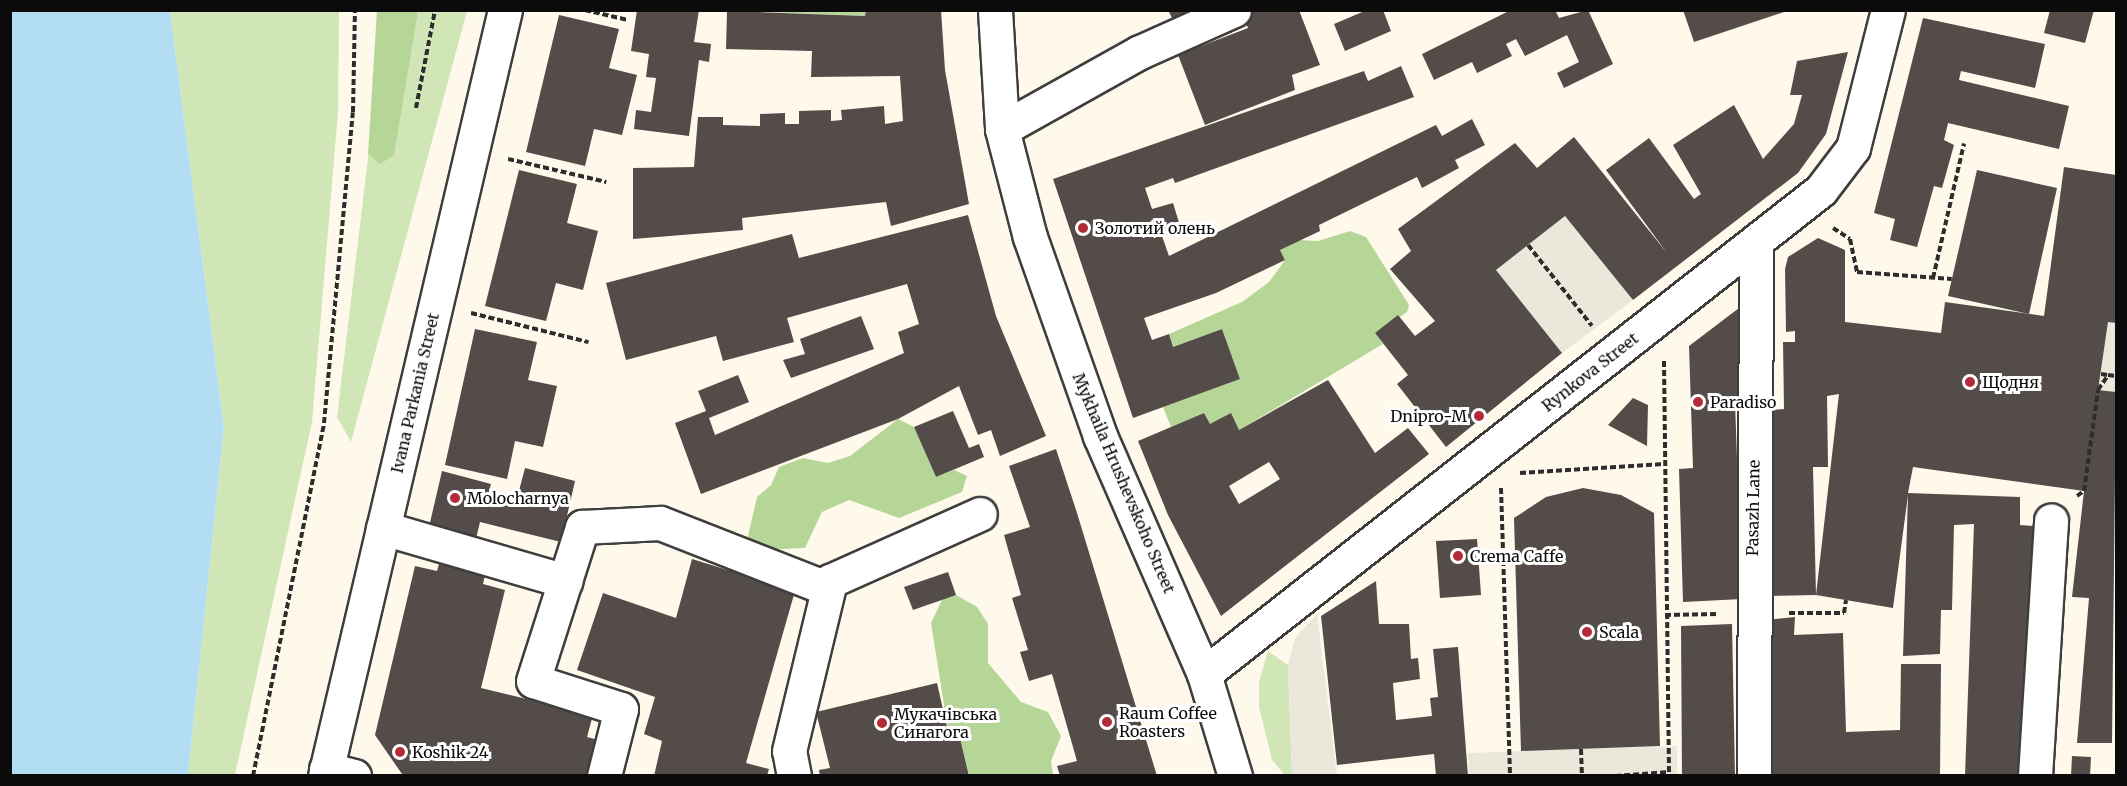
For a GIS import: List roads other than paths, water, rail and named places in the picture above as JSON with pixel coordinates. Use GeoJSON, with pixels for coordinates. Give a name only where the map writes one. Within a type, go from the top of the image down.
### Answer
{"type":"FeatureCollection","features":[{"type":"Feature","properties":{"kind":"street","name":"Ivana Parkania Street"},"geometry":{"type":"LineString","coordinates":[[335,773],[383,528],[506,10]]}},
{"type":"Feature","properties":{"kind":"street","name":"Mykhaila Hrushevskoho Street"},"geometry":{"type":"LineString","coordinates":[[995,10],[1002,129],[1059,329],[1204,674],[1235,776]]}},
{"type":"Feature","properties":{"kind":"street"},"geometry":{"type":"LineString","coordinates":[[1002,129],[1140,52],[1234,10]]}},
{"type":"Feature","properties":{"kind":"street","name":"Rynkova Street"},"geometry":{"type":"LineString","coordinates":[[1204,674],[1821,190],[1853,148],[1888,10]]}},
{"type":"Feature","properties":{"kind":"street","name":"Pasazh Lane"},"geometry":{"type":"LineString","coordinates":[[1754,776],[1751,613],[1756,241]]}},
{"type":"Feature","properties":{"kind":"street"},"geometry":{"type":"LineString","coordinates":[[794,776],[789,751],[828,589],[837,576],[980,514]]}},
{"type":"Feature","properties":{"kind":"street"},"geometry":{"type":"LineString","coordinates":[[2035,776],[2051,520]]}},
{"type":"Feature","properties":{"kind":"street"},"geometry":{"type":"LineString","coordinates":[[604,776],[621,709],[533,681],[582,527],[660,523],[828,589]]}},
{"type":"Feature","properties":{"kind":"street"},"geometry":{"type":"LineString","coordinates":[[383,528],[565,580]]}},
{"type":"Feature","properties":{"kind":"water"},"geometry":{"type":"Polygon","coordinates":[[[10,11],[170,11],[224,427],[188,775],[11,775],[10,11]]]}},
{"type":"Feature","properties":{"kind":"place","name":"Золотий олень"},"geometry":{"type":"Point","coordinates":[1083,228]}},
{"type":"Feature","properties":{"kind":"place","name":"Щодня"},"geometry":{"type":"Point","coordinates":[1970,382]}},
{"type":"Feature","properties":{"kind":"place","name":"Paradiso"},"geometry":{"type":"Point","coordinates":[1698,402]}},
{"type":"Feature","properties":{"kind":"place","name":"Dnipro-M"},"geometry":{"type":"Point","coordinates":[1479,416]}},
{"type":"Feature","properties":{"kind":"place","name":"Molocharnya"},"geometry":{"type":"Point","coordinates":[455,498]}},
{"type":"Feature","properties":{"kind":"place","name":"Crema Caffe"},"geometry":{"type":"Point","coordinates":[1458,556]}},
{"type":"Feature","properties":{"kind":"place","name":"Scala"},"geometry":{"type":"Point","coordinates":[1587,632]}},
{"type":"Feature","properties":{"kind":"place","name":"Raum Coffee Roasters"},"geometry":{"type":"Point","coordinates":[1107,722]}},
{"type":"Feature","properties":{"kind":"place","name":"Мукачівська Синагога"},"geometry":{"type":"Point","coordinates":[882,723]}},
{"type":"Feature","properties":{"kind":"place","name":"Koshik 24"},"geometry":{"type":"Point","coordinates":[400,752]}}]}
